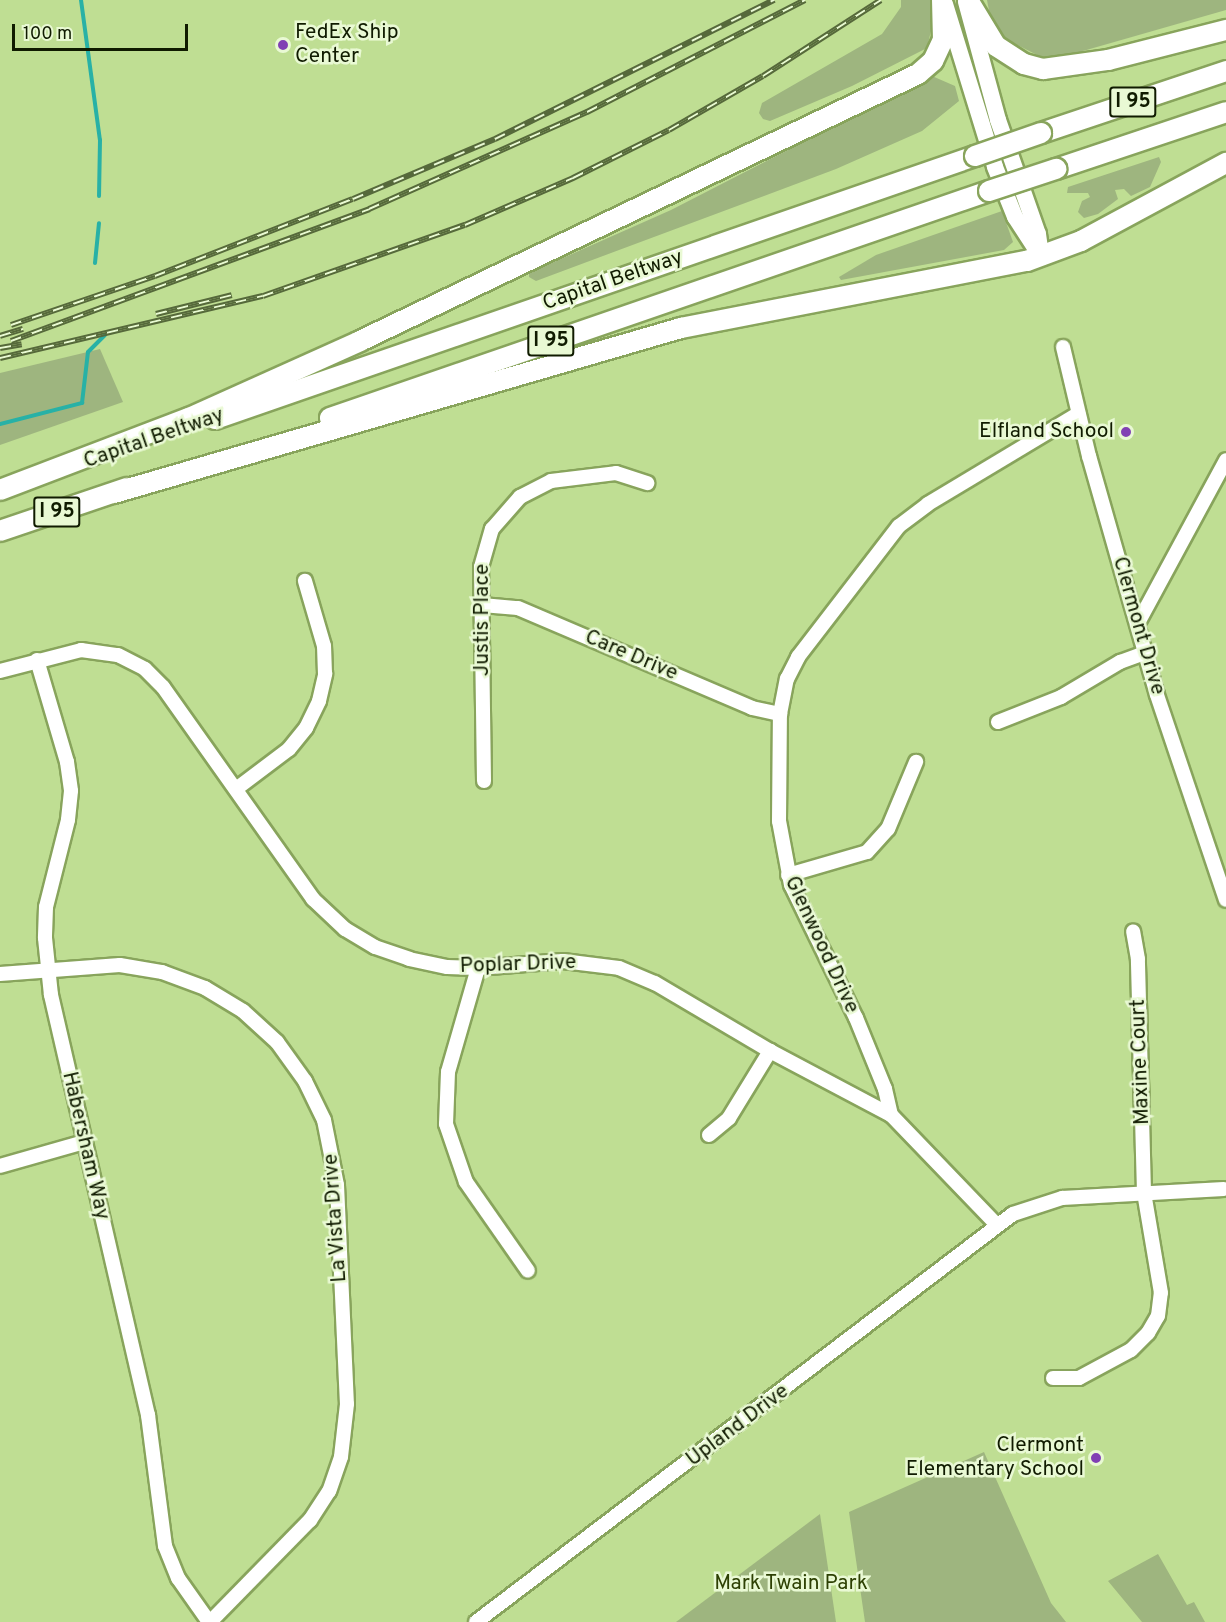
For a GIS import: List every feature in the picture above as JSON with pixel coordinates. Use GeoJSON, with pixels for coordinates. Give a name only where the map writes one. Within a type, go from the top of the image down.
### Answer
{"type":"FeatureCollection","features":[{"type":"Feature","properties":{"kind":"highway"},"geometry":{"type":"LineString","coordinates":[[0,490],[189,418],[360,341],[918,74],[933,61],[944,40],[942,0]]}},
{"type":"Feature","properties":{"kind":"highway"},"geometry":{"type":"LineString","coordinates":[[967,0],[996,46],[1024,64],[1043,69],[1108,60],[1226,30]]}},
{"type":"Feature","properties":{"kind":"highway","name":"Capital Beltway"},"geometry":{"type":"LineString","coordinates":[[0,490],[1226,71]]}},
{"type":"Feature","properties":{"kind":"highway","name":"Capital Beltway"},"geometry":{"type":"LineString","coordinates":[[0,531],[989,191],[1226,112]]}},
{"type":"Feature","properties":{"kind":"highway"},"geometry":{"type":"LineString","coordinates":[[114,493],[681,328],[997,270],[1041,257],[1081,241],[1226,163]]}},
{"type":"Feature","properties":{"kind":"main road"},"geometry":{"type":"LineString","coordinates":[[942,0],[995,167],[1015,217],[1041,257]]}},
{"type":"Feature","properties":{"kind":"main road"},"geometry":{"type":"LineString","coordinates":[[967,0],[998,120],[1038,234],[1041,257]]}},
{"type":"Feature","properties":{"kind":"street","name":"Clermont Drive"},"geometry":{"type":"LineString","coordinates":[[1063,347],[1078,414],[1145,653],[1226,900]]}},
{"type":"Feature","properties":{"kind":"street","name":"Glenwood Drive"},"geometry":{"type":"LineString","coordinates":[[996,1224],[891,1114],[885,1089],[856,1018],[788,876],[779,821],[780,714],[787,679],[798,657],[899,526],[928,504],[1078,414]]}},
{"type":"Feature","properties":{"kind":"street"},"geometry":{"type":"LineString","coordinates":[[1138,623],[1226,460]]}},
{"type":"Feature","properties":{"kind":"street","name":"Justis Place"},"geometry":{"type":"LineString","coordinates":[[484,781],[481,567],[487,541],[499,517],[520,497],[551,482],[605,474],[628,475],[647,483]]}},
{"type":"Feature","properties":{"kind":"street"},"geometry":{"type":"LineString","coordinates":[[236,789],[289,749],[306,728],[319,701],[325,674],[324,646],[305,581]]}},
{"type":"Feature","properties":{"kind":"street","name":"Care Drive"},"geometry":{"type":"LineString","coordinates":[[482,605],[518,608],[752,708],[780,714]]}},
{"type":"Feature","properties":{"kind":"street","name":"Poplar Drive"},"geometry":{"type":"LineString","coordinates":[[0,671],[37,660],[92,650],[118,655],[145,669],[163,687],[313,899],[345,929],[375,947],[409,959],[478,968],[563,961],[619,968],[655,983],[770,1051],[891,1114]]}},
{"type":"Feature","properties":{"kind":"street"},"geometry":{"type":"LineString","coordinates":[[998,722],[1061,698],[1120,662],[1145,653]]}},
{"type":"Feature","properties":{"kind":"street","name":"Habersham Way"},"geometry":{"type":"LineString","coordinates":[[37,660],[66,762],[71,791],[68,820],[46,907],[47,969],[147,1415],[165,1546],[178,1578],[209,1622]]}},
{"type":"Feature","properties":{"kind":"street"},"geometry":{"type":"LineString","coordinates":[[788,876],[867,852],[888,829],[916,762]]}},
{"type":"Feature","properties":{"kind":"street","name":"Maxine Court"},"geometry":{"type":"LineString","coordinates":[[1053,1377],[1079,1378],[1131,1350],[1148,1333],[1158,1316],[1161,1293],[1144,1193],[1138,959],[1133,932]]}},
{"type":"Feature","properties":{"kind":"street","name":"La Vista Drive"},"geometry":{"type":"LineString","coordinates":[[0,974],[99,964],[142,968],[184,979],[225,999],[262,1027],[292,1061],[316,1101],[331,1142],[337,1185],[347,1404],[342,1456],[329,1491],[310,1520],[209,1622]]}},
{"type":"Feature","properties":{"kind":"street"},"geometry":{"type":"LineString","coordinates":[[478,968],[448,1072],[446,1124],[466,1182],[528,1271]]}},
{"type":"Feature","properties":{"kind":"street"},"geometry":{"type":"LineString","coordinates":[[709,1135],[729,1119],[770,1051]]}},
{"type":"Feature","properties":{"kind":"street"},"geometry":{"type":"LineString","coordinates":[[0,1166],[84,1142]]}},
{"type":"Feature","properties":{"kind":"street"},"geometry":{"type":"LineString","coordinates":[[996,1224],[1062,1197],[1225,1190]]}},
{"type":"Feature","properties":{"kind":"street","name":"Upland Drive"},"geometry":{"type":"LineString","coordinates":[[476,1622],[825,1360],[996,1224]]}},
{"type":"Feature","properties":{"kind":"green space"},"geometry":{"type":"Polygon","coordinates":[[[901,0],[930,0],[933,22],[927,48],[852,86],[770,121],[763,119],[759,113],[762,103],[882,34],[901,7],[901,0]]]}},
{"type":"Feature","properties":{"kind":"green space"},"geometry":{"type":"Polygon","coordinates":[[[987,0],[1226,0],[1226,10],[1062,57],[1039,56],[1004,38],[992,26],[987,0]]]}},
{"type":"Feature","properties":{"kind":"green space"},"geometry":{"type":"Polygon","coordinates":[[[932,76],[955,86],[959,101],[922,131],[836,169],[536,281],[529,277],[529,273],[671,210],[932,76]]]}},
{"type":"Feature","properties":{"kind":"green space"},"geometry":{"type":"Polygon","coordinates":[[[1159,157],[1161,162],[1150,187],[1131,196],[1124,189],[1115,190],[1118,199],[1098,214],[1084,218],[1078,212],[1082,201],[1090,197],[1088,193],[1067,193],[1068,187],[1159,157]]]}},
{"type":"Feature","properties":{"kind":"green space"},"geometry":{"type":"Polygon","coordinates":[[[1002,211],[1013,242],[1004,250],[841,280],[839,277],[876,255],[1002,211]]]}},
{"type":"Feature","properties":{"kind":"green space"},"geometry":{"type":"Polygon","coordinates":[[[100,349],[123,402],[0,445],[0,373],[100,349]]]}},
{"type":"Feature","properties":{"kind":"green space"},"geometry":{"type":"Polygon","coordinates":[[[984,1452],[1051,1603],[1066,1622],[865,1622],[849,1512],[984,1452]]]}},
{"type":"Feature","properties":{"kind":"green space","name":"Mark Twain Park"},"geometry":{"type":"Polygon","coordinates":[[[820,1514],[836,1622],[676,1622],[820,1514]]]}},
{"type":"Feature","properties":{"kind":"green space"},"geometry":{"type":"Polygon","coordinates":[[[1158,1554],[1187,1605],[1194,1602],[1205,1622],[1142,1622],[1108,1581],[1158,1554]]]}},
{"type":"Feature","properties":{"kind":"waterway"},"geometry":{"type":"LineString","coordinates":[[81,0],[100,140],[99,196]]}},
{"type":"Feature","properties":{"kind":"waterway"},"geometry":{"type":"LineString","coordinates":[[95,263],[99,223]]}},
{"type":"Feature","properties":{"kind":"waterway"},"geometry":{"type":"LineString","coordinates":[[0,424],[82,403],[88,352],[105,335]]}},
{"type":"Feature","properties":{"kind":"railway"},"geometry":{"type":"LineString","coordinates":[[11,325],[155,276],[353,199],[495,139],[774,0]]}},
{"type":"Feature","properties":{"kind":"railway"},"geometry":{"type":"LineString","coordinates":[[11,341],[369,209],[587,112],[805,0]]}},
{"type":"Feature","properties":{"kind":"railway"},"geometry":{"type":"LineString","coordinates":[[0,358],[263,296],[465,225],[573,178],[669,130],[763,76],[881,0]]}},
{"type":"Feature","properties":{"kind":"railway"},"geometry":{"type":"LineString","coordinates":[[156,314],[232,295]]}},
{"type":"Feature","properties":{"kind":"railway"},"geometry":{"type":"LineString","coordinates":[[0,336],[23,329]]}},
{"type":"Feature","properties":{"kind":"railway"},"geometry":{"type":"LineString","coordinates":[[0,348],[22,344]]}},
{"type":"Feature","properties":{"kind":"place","name":"FedEx Ship Center"},"geometry":{"type":"Point","coordinates":[283,45]}},
{"type":"Feature","properties":{"kind":"place","name":"Elfland School"},"geometry":{"type":"Point","coordinates":[1126,432]}},
{"type":"Feature","properties":{"kind":"place","name":"Clermont Elementary School"},"geometry":{"type":"Point","coordinates":[1096,1458]}}]}
